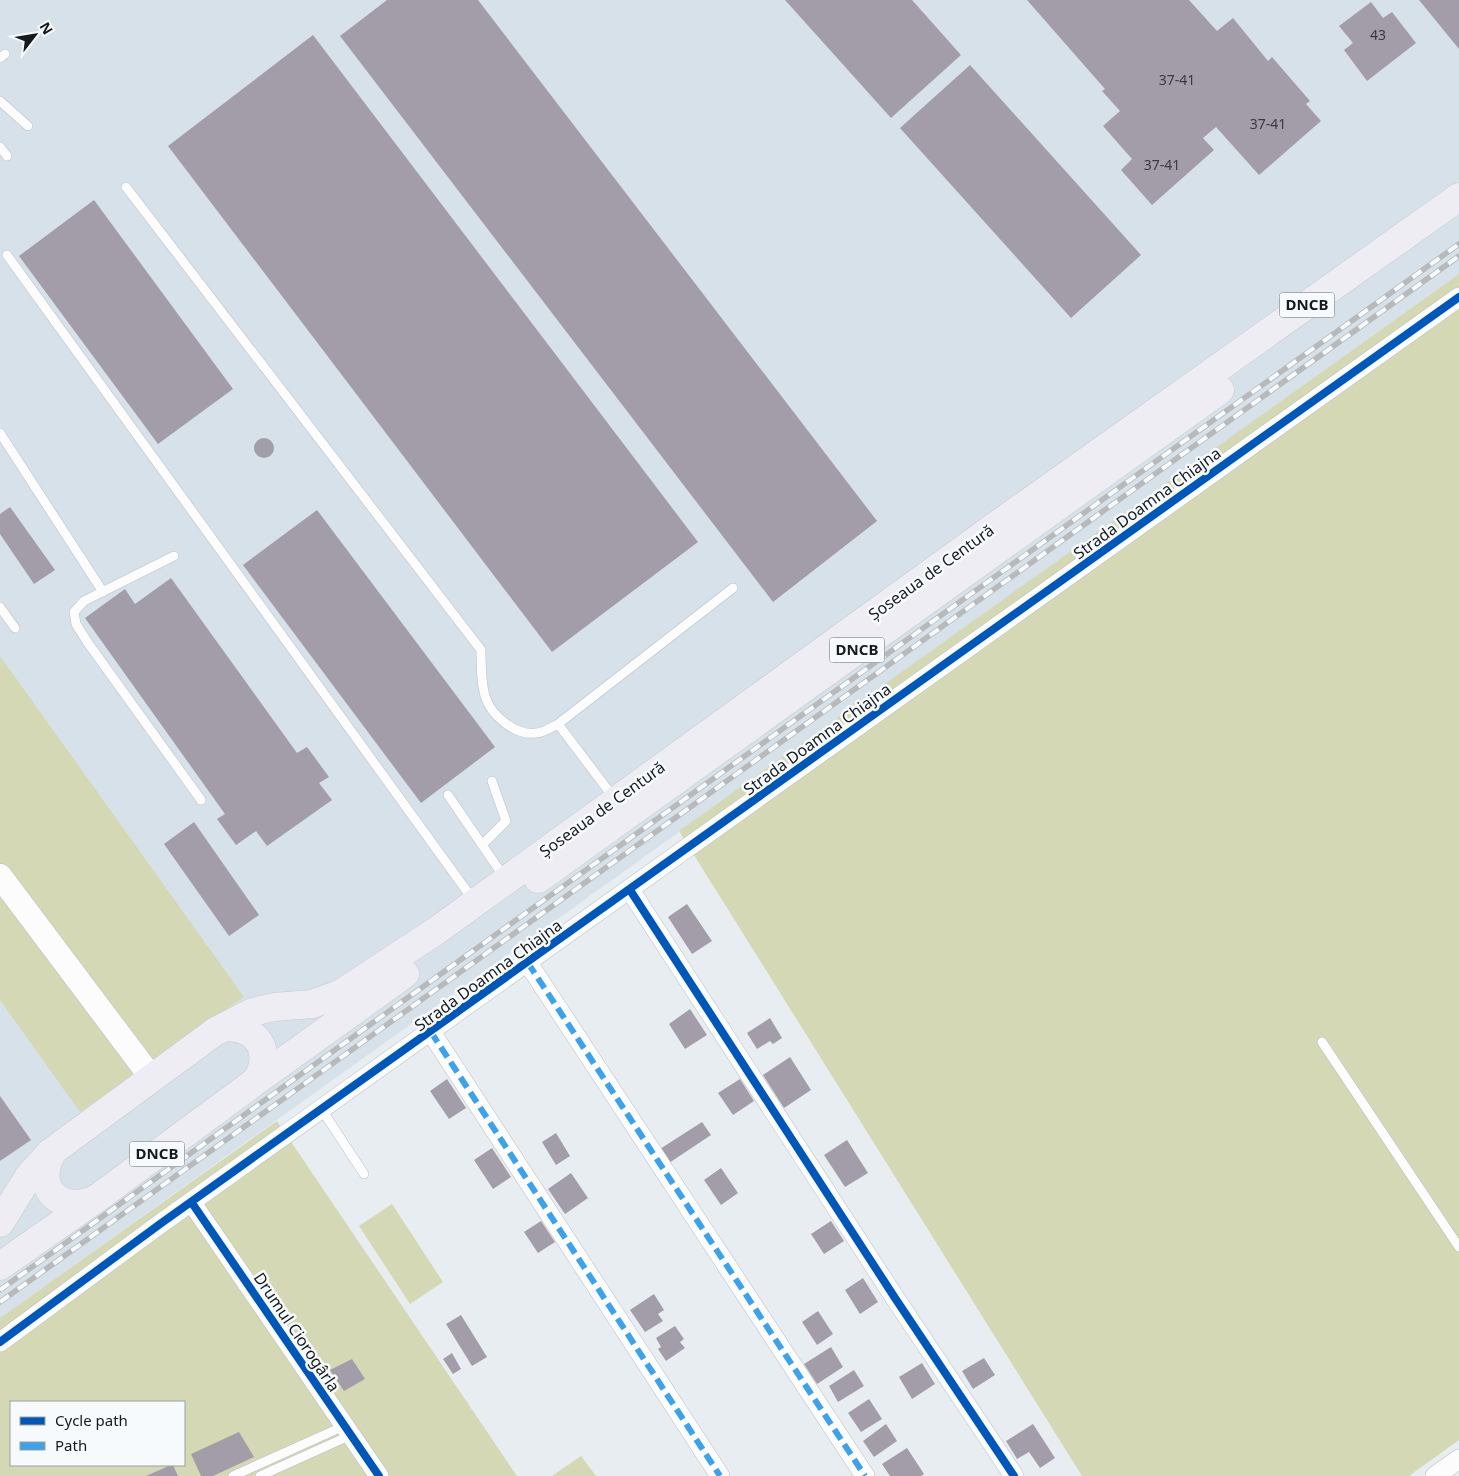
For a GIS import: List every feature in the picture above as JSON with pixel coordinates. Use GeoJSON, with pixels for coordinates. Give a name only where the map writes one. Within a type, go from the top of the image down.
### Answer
{"type":"FeatureCollection","features":[{"type":"Feature","properties":{"kind":"main road","name":"Șoseaua de Centură"},"geometry":{"type":"LineString","coordinates":[[216,1031],[249,1013],[274,1007],[312,1004],[340,994],[420,941],[615,799],[1459,197]]}},
{"type":"Feature","properties":{"kind":"main road","name":"Șoseaua de Centură"},"geometry":{"type":"LineString","coordinates":[[256,1081],[1459,219]]}},
{"type":"Feature","properties":{"kind":"main road","name":"DNCB"},"geometry":{"type":"LineString","coordinates":[[0,1223],[29,1176],[54,1150],[151,1077],[216,1031],[227,1027],[248,1031],[257,1039],[263,1049],[265,1060],[262,1072],[256,1081],[96,1199],[0,1266]]}},
{"type":"Feature","properties":{"kind":"main road","name":"DNCB"},"geometry":{"type":"LineString","coordinates":[[54,1150],[47,1160],[44,1172],[46,1183],[52,1194],[61,1201],[72,1205],[84,1204],[96,1199]]}},
{"type":"Feature","properties":{"kind":"street","name":"Strada Doamna Chiajna"},"geometry":{"type":"LineString","coordinates":[[0,1342],[1459,297]]}},
{"type":"Feature","properties":{"kind":"street"},"geometry":{"type":"LineString","coordinates":[[0,876],[151,1077]]}},
{"type":"Feature","properties":{"kind":"street"},"geometry":{"type":"LineString","coordinates":[[630,890],[895,1298],[1014,1476]]}},
{"type":"Feature","properties":{"kind":"street"},"geometry":{"type":"LineString","coordinates":[[528,963],[865,1476]]}},
{"type":"Feature","properties":{"kind":"street"},"geometry":{"type":"LineString","coordinates":[[431,1032],[720,1476]]}},
{"type":"Feature","properties":{"kind":"street","name":"Drumul Ciorogârla"},"geometry":{"type":"LineString","coordinates":[[192,1203],[379,1476]]}},
{"type":"Feature","properties":{"kind":"street"},"geometry":{"type":"LineString","coordinates":[[1435,1476],[1459,1459]]}},
{"type":"Feature","properties":{"kind":"lane"},"geometry":{"type":"LineString","coordinates":[[0,101],[28,126]]}},
{"type":"Feature","properties":{"kind":"lane"},"geometry":{"type":"LineString","coordinates":[[0,147],[7,156]]}},
{"type":"Feature","properties":{"kind":"lane"},"geometry":{"type":"LineString","coordinates":[[126,187],[481,650],[481,677],[486,699],[503,721],[519,731],[537,733],[558,724],[733,588]]}},
{"type":"Feature","properties":{"kind":"lane"},"geometry":{"type":"LineString","coordinates":[[7,256],[475,902]]}},
{"type":"Feature","properties":{"kind":"lane"},"geometry":{"type":"LineString","coordinates":[[0,433],[103,592]]}},
{"type":"Feature","properties":{"kind":"lane"},"geometry":{"type":"LineString","coordinates":[[174,556],[84,601],[74,612],[76,624],[88,643],[202,800]]}},
{"type":"Feature","properties":{"kind":"lane"},"geometry":{"type":"LineString","coordinates":[[0,607],[15,628]]}},
{"type":"Feature","properties":{"kind":"lane"},"geometry":{"type":"LineString","coordinates":[[558,724],[615,799]]}},
{"type":"Feature","properties":{"kind":"lane"},"geometry":{"type":"LineString","coordinates":[[482,845],[506,821],[492,782]]}},
{"type":"Feature","properties":{"kind":"lane"},"geometry":{"type":"LineString","coordinates":[[448,795],[506,879]]}},
{"type":"Feature","properties":{"kind":"lane"},"geometry":{"type":"LineString","coordinates":[[1322,1042],[1459,1247]]}},
{"type":"Feature","properties":{"kind":"lane"},"geometry":{"type":"LineString","coordinates":[[322,1110],[364,1174]]}},
{"type":"Feature","properties":{"kind":"lane"},"geometry":{"type":"LineString","coordinates":[[233,1476],[348,1430]]}},
{"type":"Feature","properties":{"kind":"lane"},"geometry":{"type":"LineString","coordinates":[[260,1476],[348,1430]]}},
{"type":"Feature","properties":{"kind":"shaded area"},"geometry":{"type":"Polygon","coordinates":[[[0,0],[1459,0],[1459,274],[0,1318],[0,0]]]}},
{"type":"Feature","properties":{"kind":"green space"},"geometry":{"type":"Polygon","coordinates":[[[1459,274],[1459,1440],[1409,1476],[1082,1476],[679,831],[1459,274]]]}},
{"type":"Feature","properties":{"kind":"green space"},"geometry":{"type":"Polygon","coordinates":[[[0,656],[244,997],[80,1112],[0,1000],[0,656]]]}},
{"type":"Feature","properties":{"kind":"green space"},"geometry":{"type":"Polygon","coordinates":[[[277,1121],[517,1476],[0,1476],[0,1318],[277,1121]]]}},
{"type":"Feature","properties":{"kind":"green space"},"geometry":{"type":"Polygon","coordinates":[[[392,1204],[443,1282],[410,1304],[359,1226],[392,1204]]]}},
{"type":"Feature","properties":{"kind":"green space"},"geometry":{"type":"Polygon","coordinates":[[[581,1456],[596,1476],[552,1476],[581,1456]]]}},
{"type":"Feature","properties":{"kind":"building"},"geometry":{"type":"Polygon","coordinates":[[[387,0],[478,0],[877,521],[773,602],[340,36],[387,0]]]}},
{"type":"Feature","properties":{"kind":"building"},"geometry":{"type":"Polygon","coordinates":[[[785,0],[912,0],[961,55],[891,118],[785,0]]]}},
{"type":"Feature","properties":{"kind":"building"},"geometry":{"type":"Polygon","coordinates":[[[1027,0],[1189,0],[1217,31],[1233,18],[1268,61],[1272,57],[1310,101],[1306,104],[1321,121],[1259,175],[1216,127],[1203,138],[1214,150],[1152,205],[1121,170],[1132,159],[1103,126],[1120,111],[1102,91],[1105,89],[1027,0]]]}},
{"type":"Feature","properties":{"kind":"building"},"geometry":{"type":"Polygon","coordinates":[[[1419,0],[1459,0],[1459,49],[1419,0]]]}},
{"type":"Feature","properties":{"kind":"building"},"geometry":{"type":"Polygon","coordinates":[[[1371,2],[1383,18],[1392,12],[1416,43],[1367,81],[1344,50],[1353,43],[1339,26],[1371,2]]]}},
{"type":"Feature","properties":{"kind":"building"},"geometry":{"type":"Polygon","coordinates":[[[313,35],[698,542],[552,652],[168,146],[313,35]]]}},
{"type":"Feature","properties":{"kind":"building"},"geometry":{"type":"Polygon","coordinates":[[[970,65],[1141,255],[1071,318],[900,128],[970,65]]]}},
{"type":"Feature","properties":{"kind":"building"},"geometry":{"type":"Polygon","coordinates":[[[94,200],[233,389],[158,444],[19,256],[94,200]]]}},
{"type":"Feature","properties":{"kind":"building"},"geometry":{"type":"Polygon","coordinates":[[[264,438],[271,441],[274,448],[271,455],[264,458],[257,455],[254,448],[257,441],[264,438]]]}},
{"type":"Feature","properties":{"kind":"building"},"geometry":{"type":"Polygon","coordinates":[[[10,507],[55,570],[34,584],[0,534],[0,514],[10,507]]]}},
{"type":"Feature","properties":{"kind":"building"},"geometry":{"type":"Polygon","coordinates":[[[317,510],[495,747],[421,803],[243,565],[317,510]]]}},
{"type":"Feature","properties":{"kind":"building"},"geometry":{"type":"Polygon","coordinates":[[[171,578],[297,753],[307,747],[329,777],[319,783],[332,800],[267,846],[256,831],[236,845],[217,819],[225,814],[85,618],[125,589],[135,604],[171,578]]]}},
{"type":"Feature","properties":{"kind":"building"},"geometry":{"type":"Polygon","coordinates":[[[194,822],[259,915],[229,936],[164,844],[194,822]]]}},
{"type":"Feature","properties":{"kind":"building"},"geometry":{"type":"Polygon","coordinates":[[[687,904],[712,941],[692,954],[668,917],[687,904]]]}},
{"type":"Feature","properties":{"kind":"building"},"geometry":{"type":"Polygon","coordinates":[[[690,1009],[707,1035],[685,1049],[669,1024],[690,1009]]]}},
{"type":"Feature","properties":{"kind":"building"},"geometry":{"type":"Polygon","coordinates":[[[770,1018],[782,1038],[773,1044],[770,1041],[757,1049],[747,1033],[770,1018]]]}},
{"type":"Feature","properties":{"kind":"building"},"geometry":{"type":"Polygon","coordinates":[[[790,1057],[811,1090],[784,1108],[763,1075],[790,1057]]]}},
{"type":"Feature","properties":{"kind":"building"},"geometry":{"type":"Polygon","coordinates":[[[447,1079],[466,1108],[449,1119],[430,1091],[447,1079]]]}},
{"type":"Feature","properties":{"kind":"building"},"geometry":{"type":"Polygon","coordinates":[[[740,1079],[754,1101],[733,1115],[718,1093],[740,1079]]]}},
{"type":"Feature","properties":{"kind":"building"},"geometry":{"type":"Polygon","coordinates":[[[0,1096],[31,1140],[0,1161],[0,1096]]]}},
{"type":"Feature","properties":{"kind":"building"},"geometry":{"type":"Polygon","coordinates":[[[702,1122],[711,1135],[669,1163],[660,1149],[702,1122]]]}},
{"type":"Feature","properties":{"kind":"building"},"geometry":{"type":"Polygon","coordinates":[[[556,1133],[570,1156],[556,1165],[542,1142],[556,1133]]]}},
{"type":"Feature","properties":{"kind":"building"},"geometry":{"type":"Polygon","coordinates":[[[847,1140],[868,1173],[845,1187],[824,1155],[847,1140]]]}},
{"type":"Feature","properties":{"kind":"building"},"geometry":{"type":"Polygon","coordinates":[[[492,1148],[511,1177],[493,1189],[474,1160],[492,1148]]]}},
{"type":"Feature","properties":{"kind":"building"},"geometry":{"type":"Polygon","coordinates":[[[721,1168],[738,1193],[721,1205],[704,1180],[721,1168]]]}},
{"type":"Feature","properties":{"kind":"building"},"geometry":{"type":"Polygon","coordinates":[[[571,1173],[588,1198],[565,1214],[548,1189],[571,1173]]]}},
{"type":"Feature","properties":{"kind":"building"},"geometry":{"type":"Polygon","coordinates":[[[541,1221],[555,1242],[538,1253],[524,1232],[541,1221]]]}},
{"type":"Feature","properties":{"kind":"building"},"geometry":{"type":"Polygon","coordinates":[[[831,1221],[844,1241],[824,1254],[811,1234],[831,1221]]]}},
{"type":"Feature","properties":{"kind":"building"},"geometry":{"type":"Polygon","coordinates":[[[863,1278],[878,1302],[860,1314],[845,1290],[863,1278]]]}},
{"type":"Feature","properties":{"kind":"building"},"geometry":{"type":"Polygon","coordinates":[[[654,1294],[664,1310],[658,1314],[663,1321],[645,1332],[630,1310],[654,1294]]]}},
{"type":"Feature","properties":{"kind":"building"},"geometry":{"type":"Polygon","coordinates":[[[818,1311],[833,1334],[817,1345],[802,1322],[818,1311]]]}},
{"type":"Feature","properties":{"kind":"building"},"geometry":{"type":"Polygon","coordinates":[[[461,1315],[487,1357],[472,1366],[446,1324],[461,1315]]]}},
{"type":"Feature","properties":{"kind":"building"},"geometry":{"type":"Polygon","coordinates":[[[675,1326],[684,1339],[680,1342],[685,1348],[666,1361],[658,1349],[661,1347],[656,1338],[675,1326]]]}},
{"type":"Feature","properties":{"kind":"building"},"geometry":{"type":"Polygon","coordinates":[[[831,1347],[843,1367],[817,1384],[804,1364],[831,1347]]]}},
{"type":"Feature","properties":{"kind":"building"},"geometry":{"type":"Polygon","coordinates":[[[452,1353],[461,1369],[453,1374],[443,1359],[452,1353]]]}},
{"type":"Feature","properties":{"kind":"building"},"geometry":{"type":"Polygon","coordinates":[[[984,1358],[995,1375],[973,1389],[962,1371],[984,1358]]]}},
{"type":"Feature","properties":{"kind":"building"},"geometry":{"type":"Polygon","coordinates":[[[352,1359],[365,1379],[344,1391],[330,1370],[352,1359]]]}},
{"type":"Feature","properties":{"kind":"building"},"geometry":{"type":"Polygon","coordinates":[[[922,1363],[935,1384],[912,1399],[899,1377],[922,1363]]]}},
{"type":"Feature","properties":{"kind":"building"},"geometry":{"type":"Polygon","coordinates":[[[854,1370],[864,1386],[838,1402],[829,1386],[854,1370]]]}},
{"type":"Feature","properties":{"kind":"building"},"geometry":{"type":"Polygon","coordinates":[[[869,1399],[882,1419],[861,1432],[848,1413],[869,1399]]]}},
{"type":"Feature","properties":{"kind":"building"},"geometry":{"type":"Polygon","coordinates":[[[886,1424],[897,1441],[874,1457],[863,1441],[886,1424]]]}},
{"type":"Feature","properties":{"kind":"building"},"geometry":{"type":"Polygon","coordinates":[[[1033,1424],[1055,1458],[1040,1468],[1029,1452],[1017,1459],[1006,1441],[1033,1424]]]}},
{"type":"Feature","properties":{"kind":"building"},"geometry":{"type":"Polygon","coordinates":[[[239,1432],[254,1457],[213,1476],[201,1476],[191,1454],[239,1432]]]}},
{"type":"Feature","properties":{"kind":"building"},"geometry":{"type":"Polygon","coordinates":[[[907,1448],[924,1474],[921,1476],[890,1476],[882,1464],[907,1448]]]}},
{"type":"Feature","properties":{"kind":"building"},"geometry":{"type":"Polygon","coordinates":[[[169,1466],[173,1466],[178,1476],[146,1476],[169,1466]]]}},
{"type":"Feature","properties":{"kind":"railway"},"geometry":{"type":"LineString","coordinates":[[0,1290],[1459,244]]}},
{"type":"Feature","properties":{"kind":"railway"},"geometry":{"type":"LineString","coordinates":[[0,1302],[1459,256]]}},
{"type":"Feature","properties":{"kind":"marked path"},"geometry":{"type":"LineString","coordinates":[[528,963],[865,1476]]}},
{"type":"Feature","properties":{"kind":"marked path"},"geometry":{"type":"LineString","coordinates":[[431,1032],[720,1476]]}},
{"type":"Feature","properties":{"kind":"cycle path"},"geometry":{"type":"LineString","coordinates":[[0,1342],[160,1224],[1459,297]]}},
{"type":"Feature","properties":{"kind":"cycle path"},"geometry":{"type":"LineString","coordinates":[[630,890],[895,1298],[1014,1476]]}},
{"type":"Feature","properties":{"kind":"cycle path"},"geometry":{"type":"LineString","coordinates":[[192,1203],[379,1476]]}}]}
